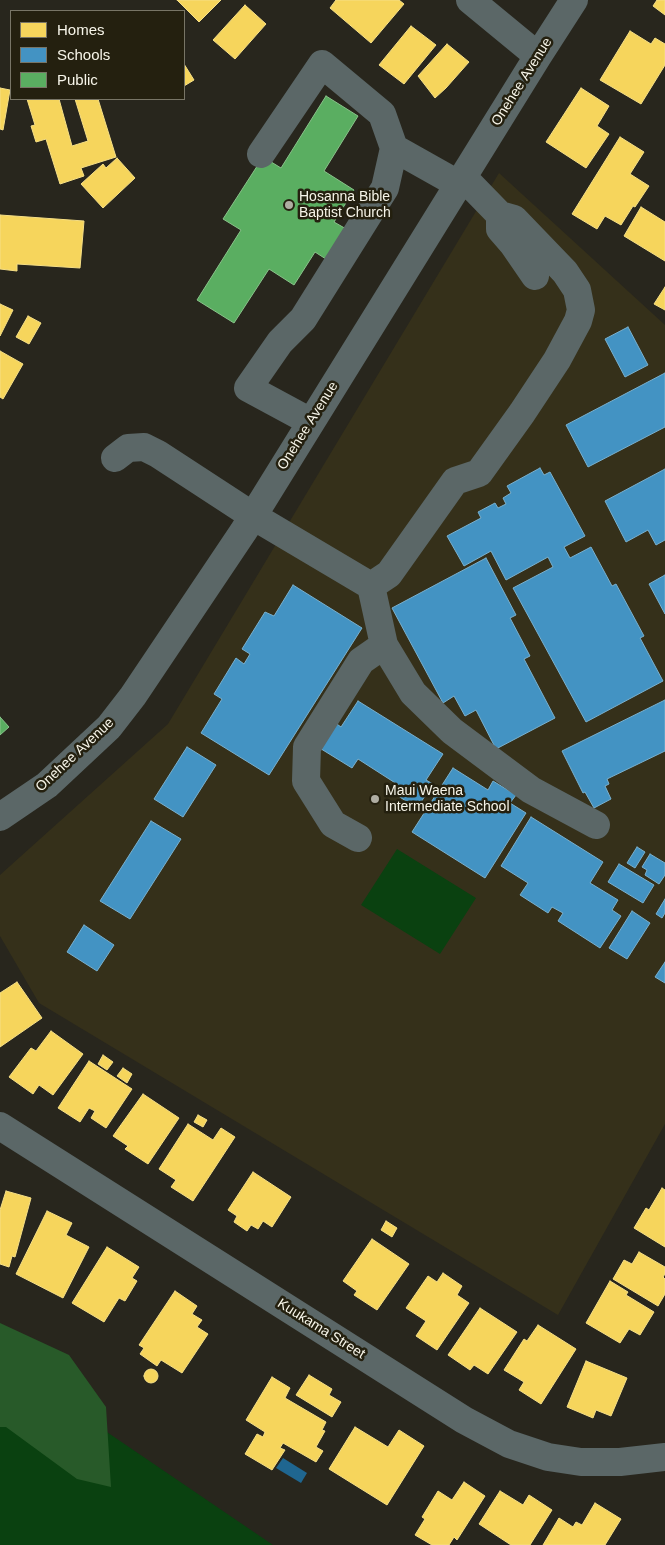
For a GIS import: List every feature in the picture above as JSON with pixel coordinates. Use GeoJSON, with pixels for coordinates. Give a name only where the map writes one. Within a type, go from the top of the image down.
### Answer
{"type":"FeatureCollection","features":[{"type":"Feature","properties":{"kind":"street"},"geometry":{"type":"LineString","coordinates":[[470,0],[538,56]]}},
{"type":"Feature","properties":{"kind":"street","name":"Onehee Avenue"},"geometry":{"type":"LineString","coordinates":[[0,817],[47,785],[109,727],[133,696],[253,516],[574,0]]}},
{"type":"Feature","properties":{"kind":"street"},"geometry":{"type":"LineString","coordinates":[[261,154],[322,64],[382,114],[394,148],[385,188],[303,319],[280,342],[248,388],[311,422]]}},
{"type":"Feature","properties":{"kind":"street"},"geometry":{"type":"LineString","coordinates":[[371,586],[389,574],[455,481],[479,473],[552,368],[578,321],[581,310],[580,300],[572,281],[514,219],[500,215],[461,181],[394,148]]}},
{"type":"Feature","properties":{"kind":"street"},"geometry":{"type":"LineString","coordinates":[[500,215],[500,229],[535,276]]}},
{"type":"Feature","properties":{"kind":"street"},"geometry":{"type":"LineString","coordinates":[[115,458],[128,448],[144,447],[158,454],[253,516],[371,586],[384,645],[413,693],[452,731],[531,790],[596,824]]}},
{"type":"Feature","properties":{"kind":"street"},"geometry":{"type":"LineString","coordinates":[[358,838],[333,824],[306,781],[306,747],[361,661],[384,645]]}},
{"type":"Feature","properties":{"kind":"street","name":"Kuukama Street"},"geometry":{"type":"LineString","coordinates":[[0,1126],[464,1420],[509,1444],[548,1457],[581,1462],[620,1462],[665,1456]]}},
{"type":"Feature","properties":{"kind":"shaded area","name":"Maui Waena Intermediate School"},"geometry":{"type":"Polygon","coordinates":[[[499,173],[665,325],[665,1124],[558,1315],[39,1003],[0,936],[0,875],[168,724],[499,173]]]}},
{"type":"Feature","properties":{"kind":"green space"},"geometry":{"type":"Polygon","coordinates":[[[397,849],[476,898],[440,954],[361,905],[397,849]]]}},
{"type":"Feature","properties":{"kind":"green space"},"geometry":{"type":"Polygon","coordinates":[[[0,1323],[69,1355],[106,1407],[111,1487],[77,1479],[6,1427],[0,1427],[0,1323]]]}},
{"type":"Feature","properties":{"kind":"green space"},"geometry":{"type":"Polygon","coordinates":[[[0,1374],[76,1411],[273,1545],[0,1545],[0,1374]]]}},
{"type":"Feature","properties":{"kind":"water"},"geometry":{"type":"Polygon","coordinates":[[[283,1458],[307,1473],[301,1483],[276,1468],[283,1458]]]}},
{"type":"Feature","properties":{"kind":"building: Homes"},"geometry":{"type":"Polygon","coordinates":[[[177,0],[221,0],[199,22],[177,0]]]}},
{"type":"Feature","properties":{"kind":"building: Homes"},"geometry":{"type":"Polygon","coordinates":[[[336,0],[399,0],[404,4],[371,43],[330,8],[336,0]]]}},
{"type":"Feature","properties":{"kind":"building: Homes"},"geometry":{"type":"Polygon","coordinates":[[[657,0],[665,0],[665,15],[653,6],[657,0]]]}},
{"type":"Feature","properties":{"kind":"building: Homes"},"geometry":{"type":"Polygon","coordinates":[[[245,5],[266,24],[235,59],[213,40],[245,5]]]}},
{"type":"Feature","properties":{"kind":"building: Homes"},"geometry":{"type":"Polygon","coordinates":[[[411,26],[436,45],[404,84],[379,65],[411,26]]]}},
{"type":"Feature","properties":{"kind":"building: Homes"},"geometry":{"type":"Polygon","coordinates":[[[630,31],[651,44],[655,38],[665,44],[665,65],[641,104],[600,80],[630,31]]]}},
{"type":"Feature","properties":{"kind":"building: Homes"},"geometry":{"type":"Polygon","coordinates":[[[447,44],[469,62],[435,98],[418,76],[447,44]]]}},
{"type":"Feature","properties":{"kind":"building: Homes"},"geometry":{"type":"Polygon","coordinates":[[[185,66],[194,80],[185,85],[185,66]]]}},
{"type":"Feature","properties":{"kind":"building: Homes"},"geometry":{"type":"Polygon","coordinates":[[[0,88],[10,90],[3,130],[0,129],[0,88]]]}},
{"type":"Feature","properties":{"kind":"building: Homes"},"geometry":{"type":"Polygon","coordinates":[[[581,88],[609,106],[597,126],[609,134],[586,168],[546,142],[581,88]]]}},
{"type":"Feature","properties":{"kind":"building: Homes"},"geometry":{"type":"Polygon","coordinates":[[[27,100],[59,100],[72,146],[88,141],[75,100],[98,100],[116,157],[81,168],[84,176],[60,184],[46,139],[36,142],[31,126],[35,125],[27,100]]]}},
{"type":"Feature","properties":{"kind":"building: Homes"},"geometry":{"type":"Polygon","coordinates":[[[620,137],[644,152],[630,174],[649,186],[621,225],[605,216],[597,229],[572,214],[620,137]]]}},
{"type":"Feature","properties":{"kind":"building: Homes"},"geometry":{"type":"Polygon","coordinates":[[[117,158],[135,178],[103,208],[81,184],[103,164],[106,168],[117,158]]]}},
{"type":"Feature","properties":{"kind":"building: Homes"},"geometry":{"type":"Polygon","coordinates":[[[641,207],[665,222],[665,261],[624,236],[641,207]]]}},
{"type":"Feature","properties":{"kind":"building: Homes"},"geometry":{"type":"Polygon","coordinates":[[[0,215],[84,221],[80,268],[17,264],[17,271],[0,269],[0,215]]]}},
{"type":"Feature","properties":{"kind":"building: Homes"},"geometry":{"type":"Polygon","coordinates":[[[665,287],[665,310],[654,304],[665,287]]]}},
{"type":"Feature","properties":{"kind":"building: Homes"},"geometry":{"type":"Polygon","coordinates":[[[0,304],[13,310],[0,336],[0,304]]]}},
{"type":"Feature","properties":{"kind":"building: Homes"},"geometry":{"type":"Polygon","coordinates":[[[28,316],[41,323],[29,344],[16,337],[28,316]]]}},
{"type":"Feature","properties":{"kind":"building: Homes"},"geometry":{"type":"Polygon","coordinates":[[[0,351],[23,364],[3,399],[0,397],[0,351]]]}},
{"type":"Feature","properties":{"kind":"building: Homes"},"geometry":{"type":"Polygon","coordinates":[[[17,982],[42,1018],[0,1047],[0,993],[17,982]]]}},
{"type":"Feature","properties":{"kind":"building: Homes"},"geometry":{"type":"Polygon","coordinates":[[[51,1031],[83,1054],[53,1095],[39,1085],[33,1094],[9,1077],[31,1048],[36,1051],[51,1031]]]}},
{"type":"Feature","properties":{"kind":"building: Homes"},"geometry":{"type":"Polygon","coordinates":[[[103,1055],[113,1062],[107,1070],[98,1064],[103,1055]]]}},
{"type":"Feature","properties":{"kind":"building: Homes"},"geometry":{"type":"Polygon","coordinates":[[[89,1061],[132,1089],[106,1128],[91,1118],[95,1111],[89,1108],[80,1122],[58,1108],[89,1061]]]}},
{"type":"Feature","properties":{"kind":"building: Homes"},"geometry":{"type":"Polygon","coordinates":[[[123,1068],[132,1074],[127,1083],[117,1076],[123,1068]]]}},
{"type":"Feature","properties":{"kind":"building: Homes"},"geometry":{"type":"Polygon","coordinates":[[[143,1094],[179,1118],[148,1164],[125,1149],[128,1146],[113,1136],[143,1094]]]}},
{"type":"Feature","properties":{"kind":"building: Homes"},"geometry":{"type":"Polygon","coordinates":[[[198,1115],[207,1120],[203,1127],[194,1122],[198,1115]]]}},
{"type":"Feature","properties":{"kind":"building: Homes"},"geometry":{"type":"Polygon","coordinates":[[[188,1124],[213,1140],[221,1128],[235,1137],[193,1201],[171,1187],[176,1180],[159,1169],[188,1124]]]}},
{"type":"Feature","properties":{"kind":"building: Homes"},"geometry":{"type":"Polygon","coordinates":[[[253,1172],[291,1197],[272,1227],[263,1221],[258,1229],[251,1225],[247,1231],[234,1222],[237,1216],[228,1210],[253,1172]]]}},
{"type":"Feature","properties":{"kind":"building: Homes"},"geometry":{"type":"Polygon","coordinates":[[[662,1188],[665,1190],[665,1247],[634,1228],[646,1208],[649,1210],[662,1188]]]}},
{"type":"Feature","properties":{"kind":"building: Homes"},"geometry":{"type":"Polygon","coordinates":[[[6,1191],[31,1198],[15,1257],[12,1256],[9,1267],[0,1264],[0,1210],[6,1191]]]}},
{"type":"Feature","properties":{"kind":"building: Homes"},"geometry":{"type":"Polygon","coordinates":[[[47,1211],[72,1223],[66,1235],[89,1247],[63,1298],[16,1274],[47,1211]]]}},
{"type":"Feature","properties":{"kind":"building: Homes"},"geometry":{"type":"Polygon","coordinates":[[[386,1221],[397,1228],[392,1237],[381,1230],[386,1221]]]}},
{"type":"Feature","properties":{"kind":"building: Homes"},"geometry":{"type":"Polygon","coordinates":[[[372,1239],[409,1264],[377,1310],[354,1295],[357,1291],[343,1281],[372,1239]]]}},
{"type":"Feature","properties":{"kind":"building: Homes"},"geometry":{"type":"Polygon","coordinates":[[[107,1247],[139,1267],[132,1278],[137,1281],[125,1301],[119,1298],[104,1322],[72,1303],[107,1247]]]}},
{"type":"Feature","properties":{"kind":"building: Homes"},"geometry":{"type":"Polygon","coordinates":[[[639,1252],[665,1267],[663,1277],[665,1279],[665,1294],[658,1306],[613,1279],[624,1260],[632,1264],[639,1252]]]}},
{"type":"Feature","properties":{"kind":"building: Homes"},"geometry":{"type":"Polygon","coordinates":[[[443,1273],[462,1286],[457,1295],[469,1303],[437,1350],[416,1336],[426,1321],[406,1308],[428,1276],[437,1282],[443,1273]]]}},
{"type":"Feature","properties":{"kind":"building: Homes"},"geometry":{"type":"Polygon","coordinates":[[[610,1281],[628,1292],[626,1295],[654,1312],[640,1335],[629,1329],[620,1343],[586,1323],[610,1281]]]}},
{"type":"Feature","properties":{"kind":"building: Homes"},"geometry":{"type":"Polygon","coordinates":[[[175,1291],[197,1306],[192,1314],[202,1320],[197,1327],[208,1334],[182,1373],[161,1360],[157,1366],[140,1354],[144,1348],[139,1345],[175,1291]]]}},
{"type":"Feature","properties":{"kind":"building: Homes"},"geometry":{"type":"Polygon","coordinates":[[[480,1308],[517,1332],[488,1374],[474,1365],[470,1370],[448,1355],[480,1308]]]}},
{"type":"Feature","properties":{"kind":"building: Homes"},"geometry":{"type":"Polygon","coordinates":[[[538,1325],[576,1349],[541,1404],[519,1390],[524,1382],[504,1370],[524,1339],[527,1341],[538,1325]]]}},
{"type":"Feature","properties":{"kind":"building: Homes"},"geometry":{"type":"Polygon","coordinates":[[[586,1361],[627,1378],[611,1416],[596,1410],[593,1418],[567,1407],[586,1361]]]}},
{"type":"Feature","properties":{"kind":"building: Homes"},"geometry":{"type":"Polygon","coordinates":[[[148,1369],[154,1369],[158,1376],[154,1383],[148,1383],[144,1379],[144,1373],[148,1369]]]}},
{"type":"Feature","properties":{"kind":"building: Homes"},"geometry":{"type":"Polygon","coordinates":[[[309,1375],[332,1389],[329,1395],[341,1402],[332,1417],[296,1395],[309,1375]]]}},
{"type":"Feature","properties":{"kind":"building: Homes"},"geometry":{"type":"Polygon","coordinates":[[[272,1377],[290,1388],[285,1398],[326,1422],[322,1430],[325,1431],[316,1447],[323,1451],[316,1462],[283,1443],[280,1448],[285,1450],[272,1470],[245,1454],[257,1434],[263,1437],[265,1432],[246,1420],[272,1377]]]}},
{"type":"Feature","properties":{"kind":"building: Homes"},"geometry":{"type":"Polygon","coordinates":[[[355,1427],[388,1447],[399,1430],[424,1446],[387,1505],[329,1469],[355,1427]]]}},
{"type":"Feature","properties":{"kind":"building: Homes"},"geometry":{"type":"Polygon","coordinates":[[[464,1482],[485,1496],[457,1540],[454,1537],[449,1545],[432,1545],[415,1535],[425,1519],[422,1517],[438,1491],[452,1500],[464,1482]]]}},
{"type":"Feature","properties":{"kind":"building: Homes"},"geometry":{"type":"Polygon","coordinates":[[[500,1491],[523,1505],[529,1495],[552,1510],[530,1545],[511,1545],[479,1524],[500,1491]]]}},
{"type":"Feature","properties":{"kind":"building: Homes"},"geometry":{"type":"Polygon","coordinates":[[[595,1503],[621,1519],[605,1545],[543,1545],[559,1518],[573,1527],[576,1522],[582,1525],[595,1503]]]}},
{"type":"Feature","properties":{"kind":"building: Schools"},"geometry":{"type":"Polygon","coordinates":[[[628,327],[648,365],[625,377],[605,339],[628,327]]]}},
{"type":"Feature","properties":{"kind":"building: Schools"},"geometry":{"type":"Polygon","coordinates":[[[665,373],[665,427],[588,467],[566,425],[665,373]]]}},
{"type":"Feature","properties":{"kind":"building: Schools"},"geometry":{"type":"Polygon","coordinates":[[[540,468],[544,475],[550,472],[585,536],[564,547],[570,558],[591,547],[612,586],[616,584],[644,636],[640,638],[663,681],[586,722],[513,588],[553,567],[548,557],[506,580],[491,551],[464,566],[447,536],[481,518],[478,512],[495,503],[498,508],[506,504],[503,498],[511,493],[507,486],[540,468]]]}},
{"type":"Feature","properties":{"kind":"building: Schools"},"geometry":{"type":"Polygon","coordinates":[[[665,469],[665,540],[656,545],[648,530],[626,542],[605,501],[665,469]]]}},
{"type":"Feature","properties":{"kind":"building: Schools"},"geometry":{"type":"Polygon","coordinates":[[[486,558],[516,615],[510,618],[530,656],[524,659],[555,718],[496,749],[476,710],[465,716],[454,696],[443,703],[392,608],[486,558]]]}},
{"type":"Feature","properties":{"kind":"building: Schools"},"geometry":{"type":"Polygon","coordinates":[[[665,575],[665,614],[649,584],[665,575]]]}},
{"type":"Feature","properties":{"kind":"building: Schools"},"geometry":{"type":"Polygon","coordinates":[[[293,585],[362,628],[269,775],[201,733],[222,699],[214,694],[236,658],[244,664],[250,654],[242,649],[265,612],[274,616],[293,585]]]}},
{"type":"Feature","properties":{"kind":"building: Schools"},"geometry":{"type":"Polygon","coordinates":[[[665,700],[665,751],[607,779],[609,784],[605,786],[611,799],[594,808],[585,792],[583,793],[562,751],[665,700]]]}},
{"type":"Feature","properties":{"kind":"building: Schools"},"geometry":{"type":"Polygon","coordinates":[[[358,701],[443,754],[426,780],[433,784],[417,808],[395,794],[400,786],[358,759],[352,768],[318,747],[334,722],[341,727],[358,701]]]}},
{"type":"Feature","properties":{"kind":"building: Schools"},"geometry":{"type":"Polygon","coordinates":[[[187,747],[216,765],[183,817],[154,799],[187,747]]]}},
{"type":"Feature","properties":{"kind":"building: Schools"},"geometry":{"type":"Polygon","coordinates":[[[453,768],[488,790],[493,781],[516,795],[510,803],[526,813],[485,878],[412,832],[453,768]]]}},
{"type":"Feature","properties":{"kind":"building: Schools"},"geometry":{"type":"Polygon","coordinates":[[[531,817],[603,862],[590,883],[618,900],[612,910],[621,916],[600,948],[558,921],[563,913],[552,907],[548,913],[520,895],[528,883],[501,866],[531,817]]]}},
{"type":"Feature","properties":{"kind":"building: Schools"},"geometry":{"type":"Polygon","coordinates":[[[151,821],[181,839],[130,919],[100,901],[151,821]]]}},
{"type":"Feature","properties":{"kind":"building: Schools"},"geometry":{"type":"Polygon","coordinates":[[[637,847],[645,852],[635,868],[627,863],[637,847]]]}},
{"type":"Feature","properties":{"kind":"building: Schools"},"geometry":{"type":"Polygon","coordinates":[[[650,854],[665,863],[665,875],[659,884],[645,875],[647,870],[642,867],[650,854]]]}},
{"type":"Feature","properties":{"kind":"building: Schools"},"geometry":{"type":"Polygon","coordinates":[[[619,864],[654,885],[643,903],[608,882],[619,864]]]}},
{"type":"Feature","properties":{"kind":"building: Schools"},"geometry":{"type":"Polygon","coordinates":[[[665,899],[665,913],[662,918],[656,914],[665,899]]]}},
{"type":"Feature","properties":{"kind":"building: Schools"},"geometry":{"type":"Polygon","coordinates":[[[632,911],[650,923],[627,959],[609,948],[632,911]]]}},
{"type":"Feature","properties":{"kind":"building: Schools"},"geometry":{"type":"Polygon","coordinates":[[[84,925],[114,945],[97,971],[67,952],[84,925]]]}},
{"type":"Feature","properties":{"kind":"building: Schools"},"geometry":{"type":"Polygon","coordinates":[[[665,962],[665,983],[655,977],[665,962]]]}},
{"type":"Feature","properties":{"kind":"building: Public","name":"Hosanna Bible Baptist Church"},"geometry":{"type":"Polygon","coordinates":[[[326,96],[358,116],[324,171],[354,190],[334,222],[348,230],[329,261],[315,252],[294,285],[269,269],[234,323],[197,300],[241,230],[223,219],[263,157],[281,168],[326,96]]]}},
{"type":"Feature","properties":{"kind":"building: Public"},"geometry":{"type":"Polygon","coordinates":[[[0,717],[9,727],[0,735],[0,717]]]}},
{"type":"Feature","properties":{"kind":"place","name":"Hosanna Bible Baptist Church"},"geometry":{"type":"Point","coordinates":[289,205]}},
{"type":"Feature","properties":{"kind":"place","name":"Maui Waena Intermediate School"},"geometry":{"type":"Point","coordinates":[375,799]}}]}
